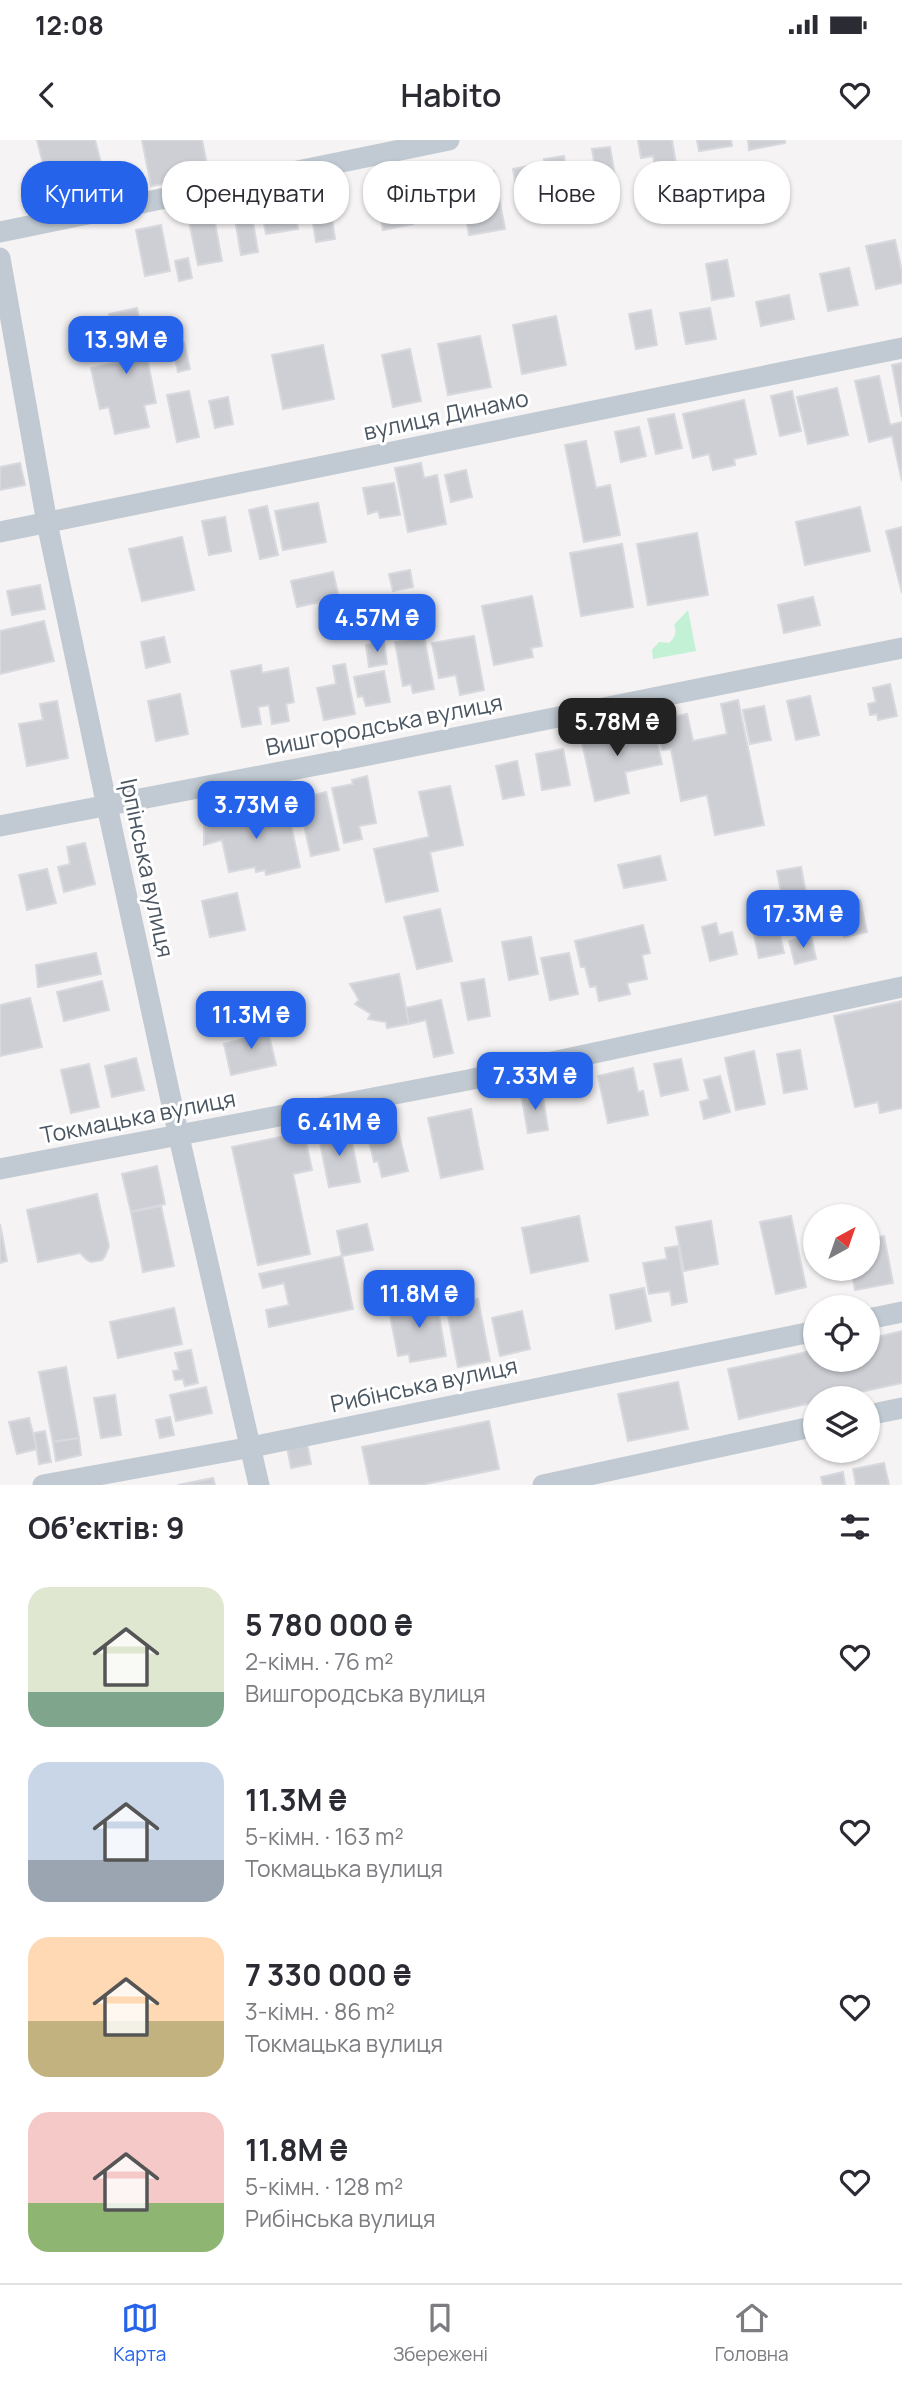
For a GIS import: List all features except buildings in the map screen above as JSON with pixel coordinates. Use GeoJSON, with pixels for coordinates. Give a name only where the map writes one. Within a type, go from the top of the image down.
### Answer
{"type":"FeatureCollection","features":[{"type":"Feature","properties":{"kind":"street"},"geometry":{"type":"LineString","coordinates":[[0,232],[449,140]]}},
{"type":"Feature","properties":{"kind":"street","name":"Ірпінська вулиця"},"geometry":{"type":"LineString","coordinates":[[0,258],[47,523],[178,1137],[260,1485]]}},
{"type":"Feature","properties":{"kind":"street","name":"вулиця Динамо"},"geometry":{"type":"LineString","coordinates":[[0,532],[902,348]]}},
{"type":"Feature","properties":{"kind":"street","name":"Вишгородська вулиця"},"geometry":{"type":"LineString","coordinates":[[0,826],[902,648]]}},
{"type":"Feature","properties":{"kind":"street","name":"Токмацька вулиця"},"geometry":{"type":"LineString","coordinates":[[0,1169],[468,1080],[902,987]]}},
{"type":"Feature","properties":{"kind":"street"},"geometry":{"type":"LineString","coordinates":[[880,1317],[902,1312]]}},
{"type":"Feature","properties":{"kind":"street","name":"Рибінська вулиця"},"geometry":{"type":"LineString","coordinates":[[43,1485],[252,1447],[803,1334]]}},
{"type":"Feature","properties":{"kind":"street"},"geometry":{"type":"LineString","coordinates":[[880,1413],[902,1408]]}},
{"type":"Feature","properties":{"kind":"street"},"geometry":{"type":"LineString","coordinates":[[543,1485],[803,1429]]}},
{"type":"Feature","properties":{"kind":"green space"},"geometry":{"type":"Polygon","coordinates":[[[688,610],[696,651],[653,659],[652,650],[659,642],[671,641],[675,632],[674,625],[688,610]]]}}]}
